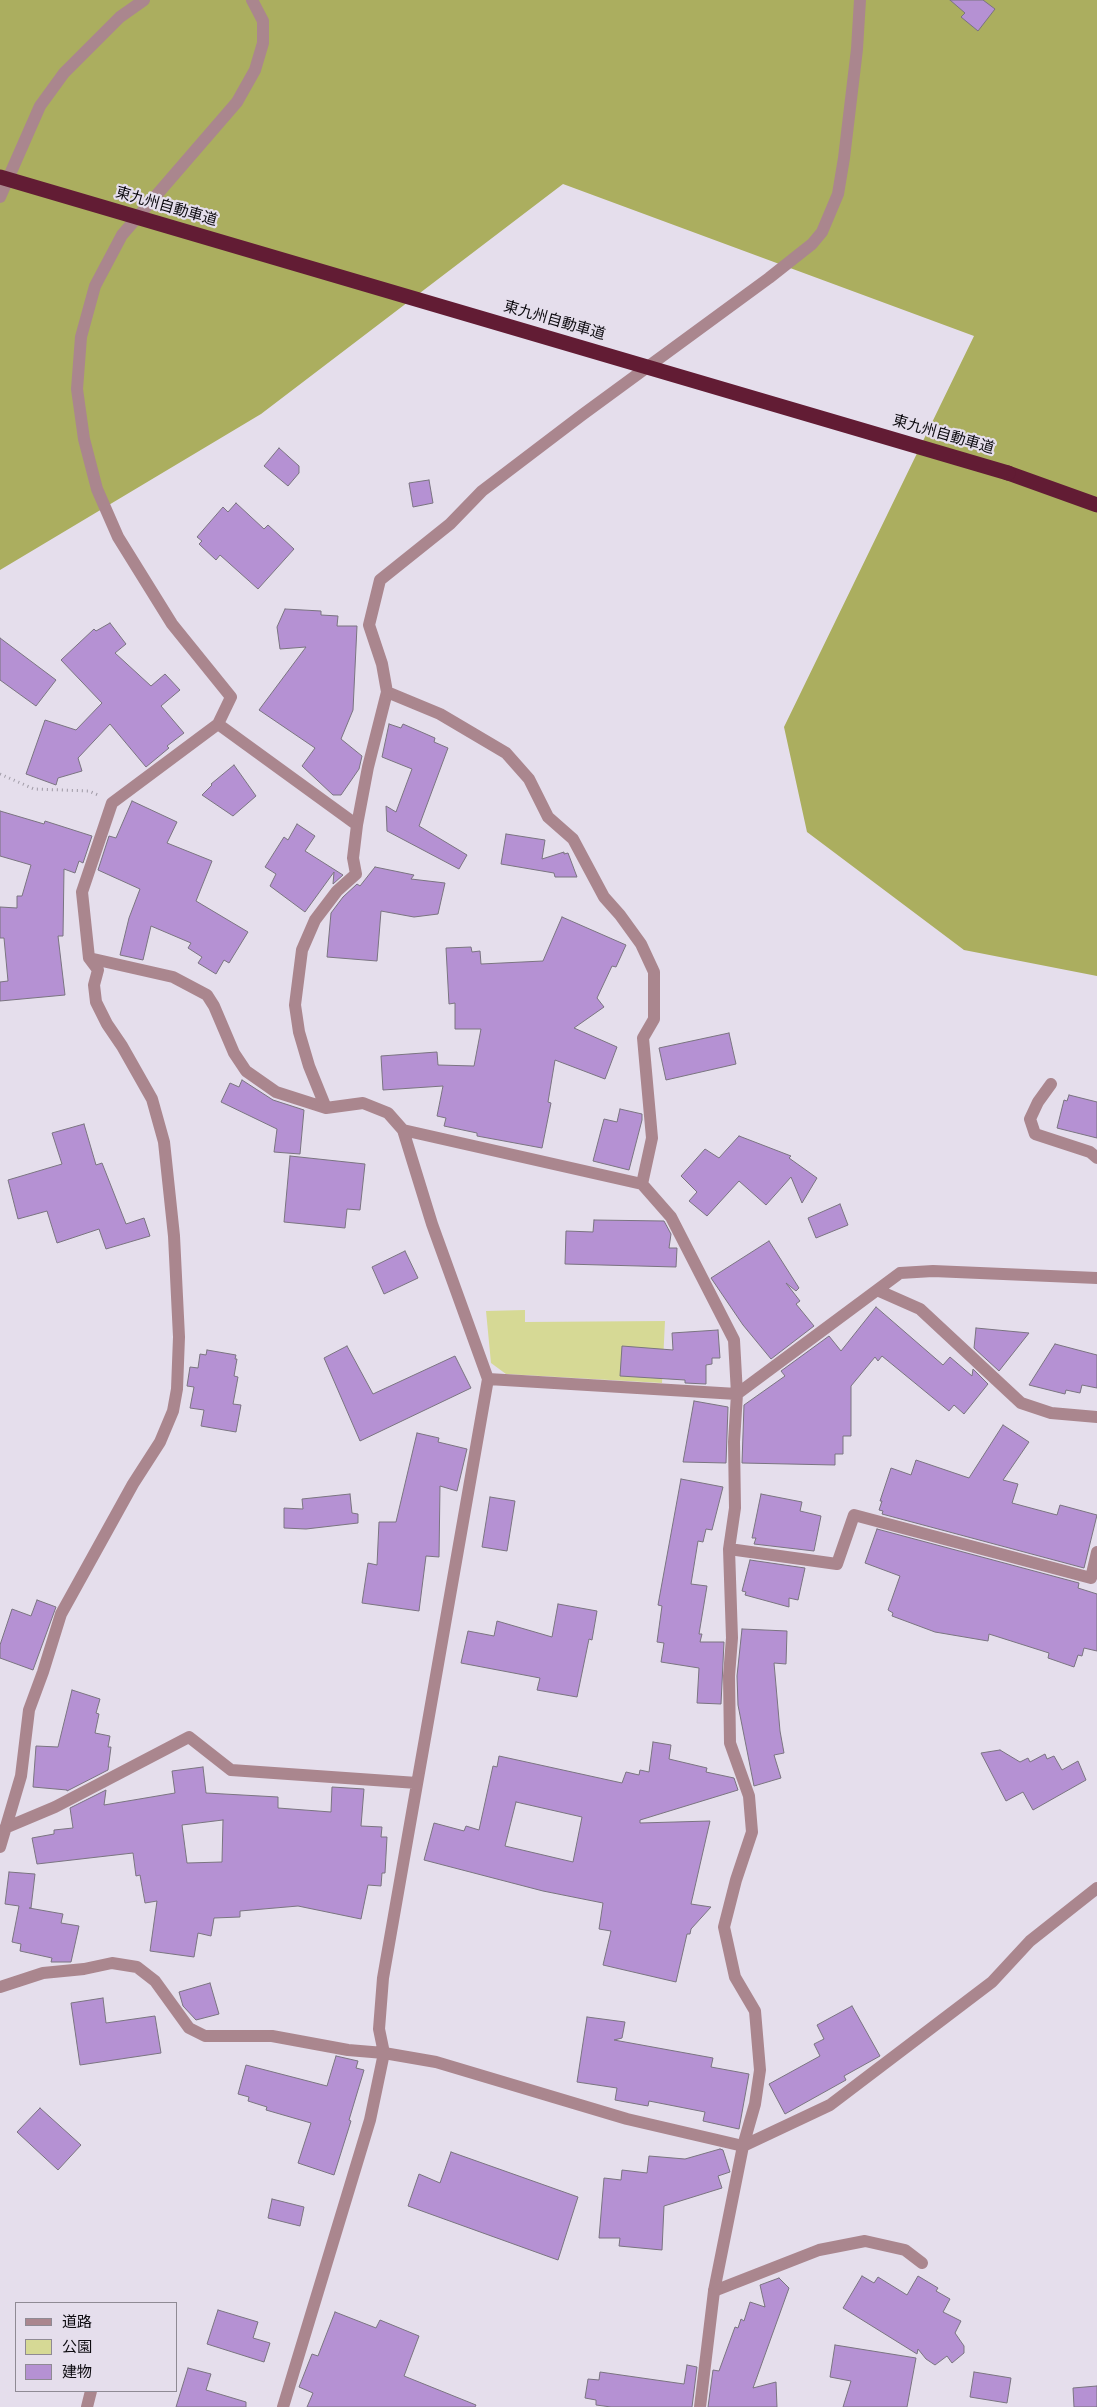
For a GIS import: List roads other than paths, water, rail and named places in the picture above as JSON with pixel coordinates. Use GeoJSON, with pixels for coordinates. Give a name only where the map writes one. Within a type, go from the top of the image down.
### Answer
{"type":"FeatureCollection","features":[{"type":"Feature","properties":{"kind":"highway","name":"東九州自動車道"},"geometry":{"type":"LineString","coordinates":[[0,177],[1008,473],[1097,505]]}},
{"type":"Feature","properties":{"kind":"highway"},"geometry":{"type":"LineString","coordinates":[[1008,473],[1097,497]]}},
{"type":"Feature","properties":{"kind":"street"},"geometry":{"type":"LineString","coordinates":[[0,197],[40,106],[64,73],[120,17],[144,0]]}},
{"type":"Feature","properties":{"kind":"street"},"geometry":{"type":"LineString","coordinates":[[0,1847],[20,1776],[29,1710],[44,1672],[61,1614],[133,1484],[160,1442],[173,1411],[177,1389],[179,1337],[174,1236],[164,1142],[152,1099],[96,1002],[94,985],[98,970],[89,958],[82,892],[112,803],[218,724],[231,697],[172,624],[118,537],[97,489],[86,448],[77,389],[80,337],[95,286],[122,235],[237,102],[255,70],[263,42],[263,21],[252,0]]}},
{"type":"Feature","properties":{"kind":"street"},"geometry":{"type":"LineString","coordinates":[[326,1108],[309,1066],[299,1032],[295,1005],[302,950],[315,920],[337,891],[356,874],[353,858],[358,825],[368,767],[387,692],[382,664],[369,625],[380,580],[450,524],[482,492],[582,415],[769,278],[812,244],[822,232],[838,194],[844,158],[860,0]]}},
{"type":"Feature","properties":{"kind":"street"},"geometry":{"type":"LineString","coordinates":[[387,692],[440,714],[506,753],[529,779],[548,817],[573,839],[604,897],[620,915],[640,944],[654,972],[654,1019],[643,1038],[652,1138],[642,1184]]}},
{"type":"Feature","properties":{"kind":"street"},"geometry":{"type":"LineString","coordinates":[[218,724],[358,825]]}},
{"type":"Feature","properties":{"kind":"street"},"geometry":{"type":"LineString","coordinates":[[89,958],[172,977],[207,995],[214,1006],[234,1053],[246,1071],[276,1092],[326,1108],[363,1103],[388,1113],[403,1130],[432,1224],[488,1379],[383,1978],[379,2029],[384,2053],[370,2120],[283,2407]]}},
{"type":"Feature","properties":{"kind":"street"},"geometry":{"type":"LineString","coordinates":[[1051,1084],[1038,1102],[1030,1119],[1035,1134],[1090,1152],[1097,1158]]}},
{"type":"Feature","properties":{"kind":"street"},"geometry":{"type":"LineString","coordinates":[[403,1130],[642,1184],[671,1216],[734,1340],[737,1394],[734,1442],[735,1508],[729,1549],[732,1638],[729,1676],[730,1742],[749,1796],[752,1832],[736,1880],[724,1928],[735,1977],[755,2011],[760,2070],[755,2104],[743,2146],[714,2291],[700,2407]]}},
{"type":"Feature","properties":{"kind":"street"},"geometry":{"type":"LineString","coordinates":[[488,1379],[737,1394],[900,1273],[934,1271],[1097,1278]]}},
{"type":"Feature","properties":{"kind":"street"},"geometry":{"type":"LineString","coordinates":[[877,1290],[920,1309],[1021,1403],[1051,1413],[1097,1418]]}},
{"type":"Feature","properties":{"kind":"street"},"geometry":{"type":"LineString","coordinates":[[729,1549],[837,1564],[854,1515],[1090,1578],[1097,1552]]}},
{"type":"Feature","properties":{"kind":"street"},"geometry":{"type":"LineString","coordinates":[[5,1828],[56,1807],[189,1737],[231,1770],[417,1783]]}},
{"type":"Feature","properties":{"kind":"street"},"geometry":{"type":"LineString","coordinates":[[0,1987],[43,1973],[84,1969],[112,1963],[136,1967],[155,1981],[189,2028],[205,2036],[272,2036],[348,2050],[384,2053],[436,2062],[627,2119],[743,2146],[830,2105],[992,1982],[1030,1941],[1097,1888]]}},
{"type":"Feature","properties":{"kind":"street"},"geometry":{"type":"LineString","coordinates":[[714,2291],[819,2250],[865,2241],[905,2250],[922,2263]]}},
{"type":"Feature","properties":{"kind":"street"},"geometry":{"type":"LineString","coordinates":[[87,2407],[91,2392]]}}]}
